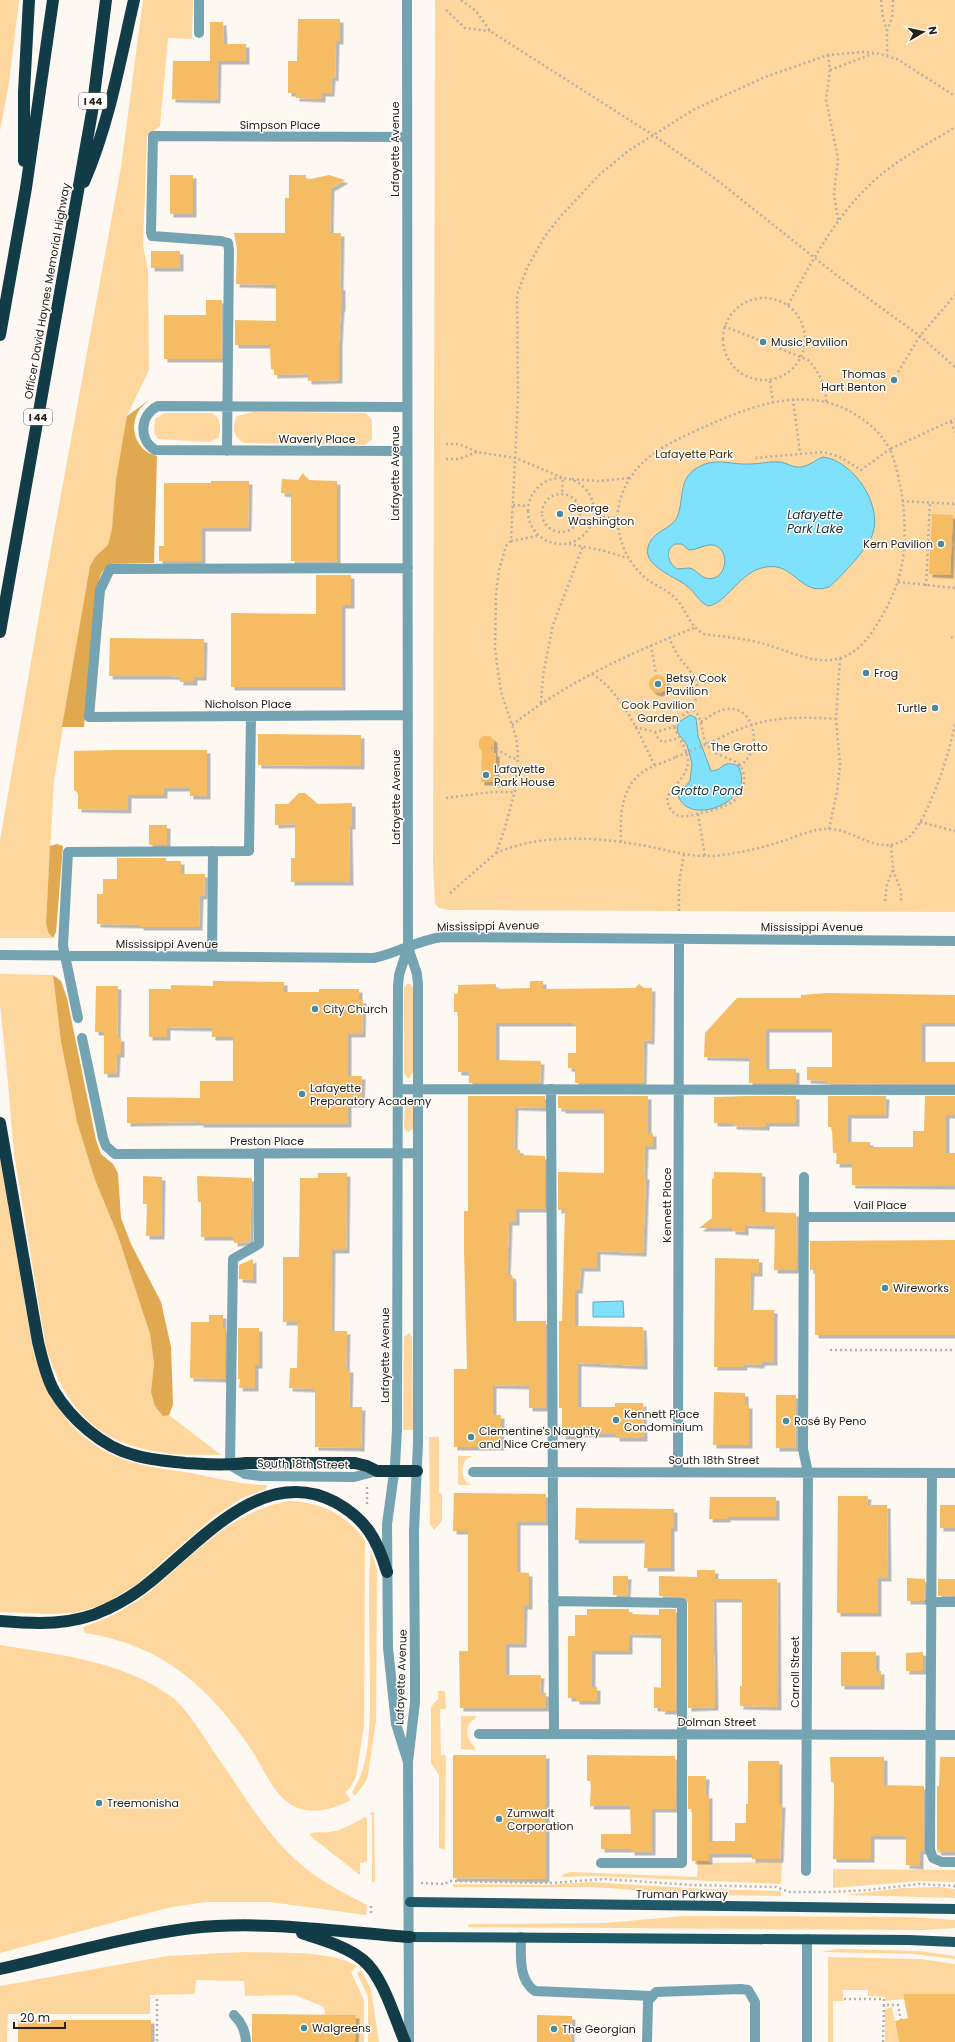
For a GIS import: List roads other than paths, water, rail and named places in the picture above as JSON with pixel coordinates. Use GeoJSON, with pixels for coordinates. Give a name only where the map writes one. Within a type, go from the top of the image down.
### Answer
{"type":"FeatureCollection","features":[{"type":"Feature","properties":{"kind":"highway"},"geometry":{"type":"LineString","coordinates":[[26,188],[23,141],[29,0]]}},
{"type":"Feature","properties":{"kind":"highway"},"geometry":{"type":"LineString","coordinates":[[0,335],[26,188],[53,0]]}},
{"type":"Feature","properties":{"kind":"highway","name":"Officer David Haynes Memorial Highway"},"geometry":{"type":"LineString","coordinates":[[0,632],[92,112],[106,0]]}},
{"type":"Feature","properties":{"kind":"highway"},"geometry":{"type":"LineString","coordinates":[[76,202],[97,153],[112,99],[134,0]]}},
{"type":"Feature","properties":{"kind":"highway"},"geometry":{"type":"LineString","coordinates":[[0,1123],[38,1342],[45,1369],[54,1391],[70,1412],[87,1428],[109,1444],[132,1455],[158,1460],[230,1465],[246,1463],[355,1463],[367,1466],[377,1471],[417,1471]]}},
{"type":"Feature","properties":{"kind":"highway"},"geometry":{"type":"LineString","coordinates":[[0,1621],[32,1624],[56,1623],[81,1619],[106,1610],[150,1583],[217,1524],[241,1508],[262,1498],[282,1494],[303,1493],[318,1496],[330,1500],[351,1512],[363,1522],[374,1538],[387,1572]]}},
{"type":"Feature","properties":{"kind":"highway"},"geometry":{"type":"LineString","coordinates":[[0,1969],[156,1934],[193,1928],[234,1925],[410,1937]]}},
{"type":"Feature","properties":{"kind":"highway"},"geometry":{"type":"LineString","coordinates":[[287,1928],[343,1948],[364,1961],[378,1979],[405,2042]]}},
{"type":"Feature","properties":{"kind":"main road","name":"Truman Parkway"},"geometry":{"type":"LineString","coordinates":[[410,1902],[955,1909]]}},
{"type":"Feature","properties":{"kind":"main road"},"geometry":{"type":"LineString","coordinates":[[410,1937],[807,1939],[955,1942]]}},
{"type":"Feature","properties":{"kind":"street"},"geometry":{"type":"LineString","coordinates":[[199,0],[199,34]]}},
{"type":"Feature","properties":{"kind":"street","name":"Lafayette Avenue"},"geometry":{"type":"LineString","coordinates":[[407,0],[408,947],[399,975],[398,986],[397,1429],[394,1471],[387,1524],[387,1572],[389,1674],[396,1724],[408,1762]]}},
{"type":"Feature","properties":{"kind":"street","name":"Simpson Place"},"geometry":{"type":"LineString","coordinates":[[228,406],[228,243],[221,241],[152,236],[150,232],[153,136],[407,137]]}},
{"type":"Feature","properties":{"kind":"street","name":"Waverly Place"},"geometry":{"type":"LineString","coordinates":[[407,407],[158,406],[150,410],[144,418],[144,439],[149,446],[155,450],[407,451]]}},
{"type":"Feature","properties":{"kind":"street"},"geometry":{"type":"LineString","coordinates":[[228,406],[228,451]]}},
{"type":"Feature","properties":{"kind":"street","name":"Nicholson Place"},"geometry":{"type":"LineString","coordinates":[[408,568],[110,569],[100,590],[89,717],[408,716]]}},
{"type":"Feature","properties":{"kind":"street"},"geometry":{"type":"LineString","coordinates":[[78,1018],[65,956],[63,937],[68,852],[249,851],[251,716]]}},
{"type":"Feature","properties":{"kind":"street"},"geometry":{"type":"LineString","coordinates":[[212,957],[213,851]]}},
{"type":"Feature","properties":{"kind":"street","name":"Mississippi Avenue"},"geometry":{"type":"LineString","coordinates":[[0,955],[374,958],[387,956],[408,947],[442,937],[955,940]]}},
{"type":"Feature","properties":{"kind":"street","name":"Kennett Place"},"geometry":{"type":"LineString","coordinates":[[678,1472],[679,938]]}},
{"type":"Feature","properties":{"kind":"street","name":"Lafayette Avenue"},"geometry":{"type":"LineString","coordinates":[[408,947],[417,974],[418,984],[417,1471],[414,1531],[415,1682],[408,1762],[410,1902],[409,2042]]}},
{"type":"Feature","properties":{"kind":"street","name":"Preston Place"},"geometry":{"type":"LineString","coordinates":[[82,1038],[103,1138],[106,1146],[116,1154],[418,1153]]}},
{"type":"Feature","properties":{"kind":"street"},"geometry":{"type":"LineString","coordinates":[[398,1089],[955,1090]]}},
{"type":"Feature","properties":{"kind":"street"},"geometry":{"type":"LineString","coordinates":[[551,1089],[554,1734]]}},
{"type":"Feature","properties":{"kind":"street"},"geometry":{"type":"LineString","coordinates":[[230,1465],[233,1259],[259,1244],[259,1154]]}},
{"type":"Feature","properties":{"kind":"street","name":"Carroll Street"},"geometry":{"type":"LineString","coordinates":[[804,1177],[803,1449],[808,1472],[806,1871]]}},
{"type":"Feature","properties":{"kind":"street","name":"Vail Place"},"geometry":{"type":"LineString","coordinates":[[804,1217],[955,1217]]}},
{"type":"Feature","properties":{"kind":"street","name":"South 18th Street"},"geometry":{"type":"LineString","coordinates":[[473,1472],[955,1473]]}},
{"type":"Feature","properties":{"kind":"street"},"geometry":{"type":"LineString","coordinates":[[932,1473],[929,1735],[930,1850],[933,1858],[942,1862],[955,1862]]}},
{"type":"Feature","properties":{"kind":"street"},"geometry":{"type":"LineString","coordinates":[[554,1601],[682,1603],[682,1863],[601,1863]]}},
{"type":"Feature","properties":{"kind":"street"},"geometry":{"type":"LineString","coordinates":[[930,1602],[955,1602]]}},
{"type":"Feature","properties":{"kind":"street","name":"Dolman Street"},"geometry":{"type":"LineString","coordinates":[[479,1734],[955,1735]]}},
{"type":"Feature","properties":{"kind":"street"},"geometry":{"type":"LineString","coordinates":[[521,1937],[522,1974],[529,1987],[535,1991],[651,1996]]}},
{"type":"Feature","properties":{"kind":"street"},"geometry":{"type":"LineString","coordinates":[[806,2042],[807,1939]]}},
{"type":"Feature","properties":{"kind":"street"},"geometry":{"type":"LineString","coordinates":[[647,2042],[648,2001],[651,1996],[660,1991],[748,1990],[755,2002],[755,2042]]}},
{"type":"Feature","properties":{"kind":"street"},"geometry":{"type":"LineString","coordinates":[[234,2015],[241,2022],[246,2032],[246,2042]]}},
{"type":"Feature","properties":{"kind":"water","name":"Lafayette Park Lake"},"geometry":{"type":"Polygon","coordinates":[[[823,457],[834,460],[845,466],[863,485],[873,509],[875,521],[873,533],[866,546],[847,569],[829,587],[819,589],[811,587],[804,584],[784,569],[766,567],[748,574],[722,599],[715,604],[708,606],[702,602],[687,586],[665,573],[652,562],[648,555],[648,548],[652,539],[676,519],[686,479],[696,468],[705,464],[716,462],[754,464],[780,462],[795,467],[801,467],[823,457]],[[675,544],[668,553],[671,563],[677,569],[689,568],[703,577],[710,579],[719,576],[724,567],[725,561],[722,551],[718,547],[710,545],[689,550],[682,544],[675,544]]]}},
{"type":"Feature","properties":{"kind":"water","name":"Grotto Pond"},"geometry":{"type":"Polygon","coordinates":[[[690,715],[696,718],[698,736],[711,771],[728,764],[732,764],[738,766],[742,779],[738,790],[730,800],[719,806],[706,810],[694,809],[684,805],[678,795],[690,781],[692,763],[687,745],[678,733],[677,727],[679,722],[690,715]]]}},
{"type":"Feature","properties":{"kind":"water"},"geometry":{"type":"Polygon","coordinates":[[[623,1301],[624,1317],[593,1317],[593,1302],[623,1301]]]}},
{"type":"Feature","properties":{"kind":"place","name":"Music Pavilion"},"geometry":{"type":"Point","coordinates":[763,342]}},
{"type":"Feature","properties":{"kind":"place","name":"Thomas Hart Benton"},"geometry":{"type":"Point","coordinates":[894,380]}},
{"type":"Feature","properties":{"kind":"place","name":"George Washington"},"geometry":{"type":"Point","coordinates":[560,514]}},
{"type":"Feature","properties":{"kind":"place","name":"Kern Pavilion"},"geometry":{"type":"Point","coordinates":[941,544]}},
{"type":"Feature","properties":{"kind":"place","name":"Frog"},"geometry":{"type":"Point","coordinates":[866,673]}},
{"type":"Feature","properties":{"kind":"place","name":"Betsy Cook Pavilion"},"geometry":{"type":"Point","coordinates":[658,684]}},
{"type":"Feature","properties":{"kind":"place","name":"Turtle"},"geometry":{"type":"Point","coordinates":[935,708]}},
{"type":"Feature","properties":{"kind":"place","name":"Lafayette Park House"},"geometry":{"type":"Point","coordinates":[486,775]}},
{"type":"Feature","properties":{"kind":"place","name":"City Church"},"geometry":{"type":"Point","coordinates":[315,1009]}},
{"type":"Feature","properties":{"kind":"place","name":"Lafayette Preparatory Academy"},"geometry":{"type":"Point","coordinates":[302,1094]}},
{"type":"Feature","properties":{"kind":"place","name":"Wireworks"},"geometry":{"type":"Point","coordinates":[885,1288]}},
{"type":"Feature","properties":{"kind":"place","name":"Kennett Place Condominium"},"geometry":{"type":"Point","coordinates":[616,1420]}},
{"type":"Feature","properties":{"kind":"place","name":"Rosé By Peno"},"geometry":{"type":"Point","coordinates":[786,1421]}},
{"type":"Feature","properties":{"kind":"place","name":"Clementine's Naughty and Nice Creamery"},"geometry":{"type":"Point","coordinates":[471,1437]}},
{"type":"Feature","properties":{"kind":"place","name":"Treemonisha"},"geometry":{"type":"Point","coordinates":[99,1803]}},
{"type":"Feature","properties":{"kind":"place","name":"Zumwalt Corporation"},"geometry":{"type":"Point","coordinates":[499,1819]}},
{"type":"Feature","properties":{"kind":"place","name":"Walgreens"},"geometry":{"type":"Point","coordinates":[304,2028]}},
{"type":"Feature","properties":{"kind":"place","name":"The Georgian"},"geometry":{"type":"Point","coordinates":[554,2029]}},
{"type":"Feature","properties":{"kind":"park label","name":"Lafayette Park"},"geometry":{"type":"Point","coordinates":[694,454]}},
{"type":"Feature","properties":{"kind":"park label","name":"Cook Pavilion Garden"},"geometry":{"type":"Point","coordinates":[658,711]}},
{"type":"Feature","properties":{"kind":"park label","name":"The Grotto"},"geometry":{"type":"Point","coordinates":[739,747]}}]}
